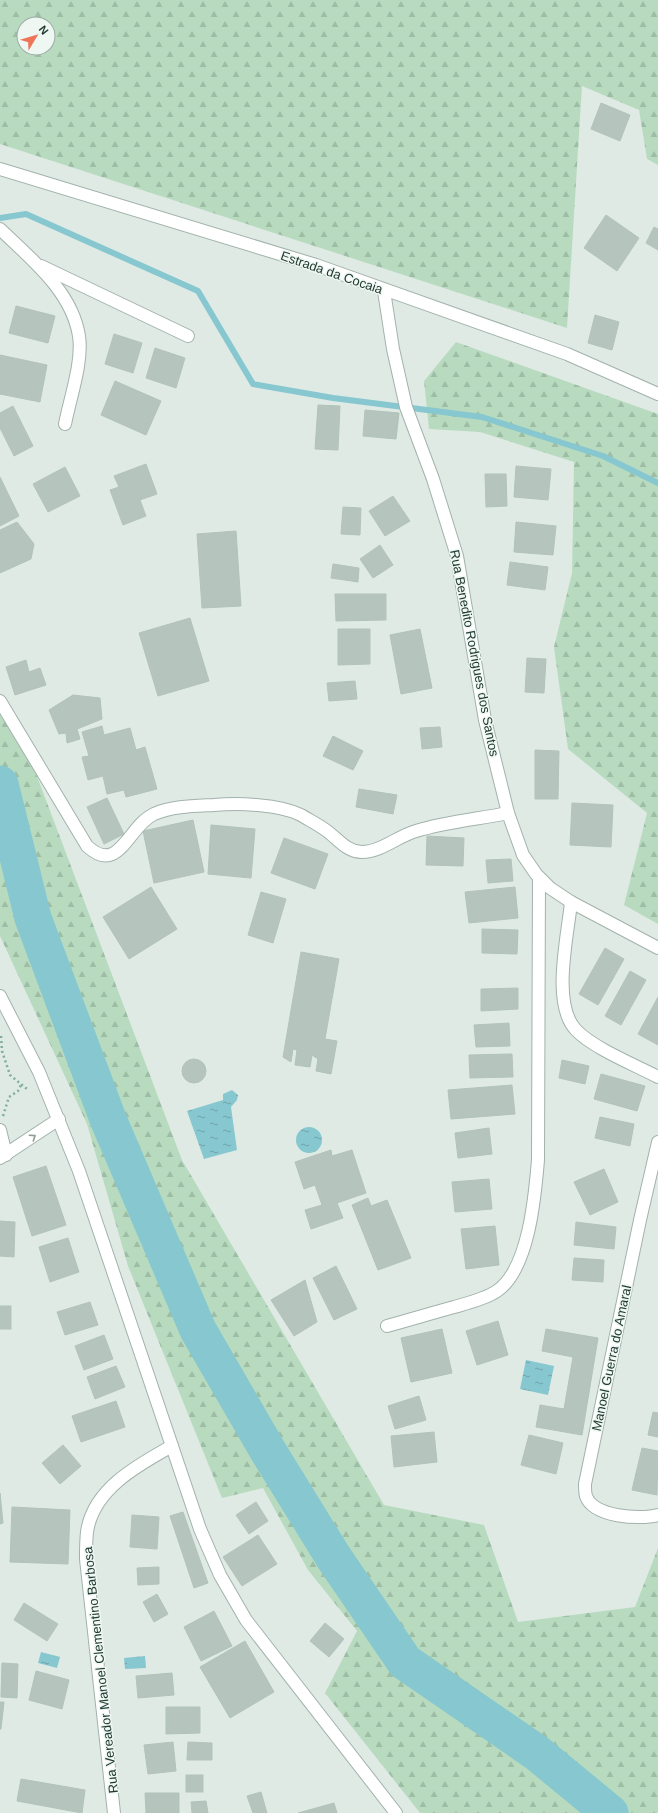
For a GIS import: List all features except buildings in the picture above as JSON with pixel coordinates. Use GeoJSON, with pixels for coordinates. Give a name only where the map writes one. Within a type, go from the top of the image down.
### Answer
{"type":"FeatureCollection","features":[{"type":"Feature","properties":{"kind":"street","name":"Estrada da Cocaia"},"geometry":{"type":"LineString","coordinates":[[0,169],[316,265],[567,354],[658,394]]}},
{"type":"Feature","properties":{"kind":"street"},"geometry":{"type":"LineString","coordinates":[[0,229],[38,265],[58,289],[73,315],[80,337],[79,360],[65,424]]}},
{"type":"Feature","properties":{"kind":"street"},"geometry":{"type":"LineString","coordinates":[[38,265],[188,336]]}},
{"type":"Feature","properties":{"kind":"street","name":"Rua Benedito Rodrigues dos Santos"},"geometry":{"type":"LineString","coordinates":[[384,290],[392,349],[406,407],[433,479],[457,556],[485,720],[508,813],[523,855],[539,878],[550,888],[571,902],[658,948]]}},
{"type":"Feature","properties":{"kind":"street"},"geometry":{"type":"LineString","coordinates":[[0,701],[88,846],[94,852],[102,856],[110,856],[119,850],[139,824],[146,818],[155,813],[180,807],[237,803],[270,807],[299,814],[327,831],[349,849],[363,852],[378,848],[415,831],[508,813]]}},
{"type":"Feature","properties":{"kind":"street"},"geometry":{"type":"LineString","coordinates":[[387,1326],[479,1300],[497,1291],[507,1282],[516,1267],[527,1234],[534,1201],[538,1160],[539,878]]}},
{"type":"Feature","properties":{"kind":"street"},"geometry":{"type":"LineString","coordinates":[[571,902],[562,986],[564,1009],[575,1029],[590,1042],[658,1077]]}},
{"type":"Feature","properties":{"kind":"street"},"geometry":{"type":"LineString","coordinates":[[0,996],[39,1072],[79,1171],[200,1529],[220,1575],[246,1620],[274,1658],[396,1813]]}},
{"type":"Feature","properties":{"kind":"street"},"geometry":{"type":"LineString","coordinates":[[3,1157],[59,1119]]}},
{"type":"Feature","properties":{"kind":"street"},"geometry":{"type":"LineString","coordinates":[[2,1126],[3,1157]]}},
{"type":"Feature","properties":{"kind":"street","name":"Manoel Guerra do Amaral"},"geometry":{"type":"LineString","coordinates":[[658,1142],[640,1220],[585,1484],[586,1496],[592,1506],[604,1512],[617,1516],[658,1515]]}},
{"type":"Feature","properties":{"kind":"street","name":"Rua Vereador Manoel Clementino Barbosa"},"geometry":{"type":"LineString","coordinates":[[114,1813],[86,1559],[87,1531],[95,1507],[112,1486],[141,1464],[172,1446]]}},
{"type":"Feature","properties":{"kind":"path"},"geometry":{"type":"LineString","coordinates":[[2,1126],[4,1110],[9,1097],[18,1091],[22,1083],[29,1091]]}},
{"type":"Feature","properties":{"kind":"green space"},"geometry":{"type":"Polygon","coordinates":[[[0,0],[658,0],[658,165],[647,159],[639,110],[582,86],[567,328],[0,144],[0,0]]]}},
{"type":"Feature","properties":{"kind":"green space"},"geometry":{"type":"Polygon","coordinates":[[[456,342],[658,414],[658,924],[624,905],[647,813],[568,749],[554,647],[572,573],[574,462],[480,432],[429,429],[424,381],[456,342]]]}},
{"type":"Feature","properties":{"kind":"green space"},"geometry":{"type":"Polygon","coordinates":[[[0,714],[35,771],[182,1160],[384,1505],[484,1525],[518,1622],[635,1607],[658,1548],[658,1813],[420,1813],[325,1693],[357,1631],[308,1570],[263,1488],[222,1498],[128,1266],[87,1124],[0,936],[0,714]]]}},
{"type":"Feature","properties":{"kind":"water"},"geometry":{"type":"Polygon","coordinates":[[[232,1090],[238,1095],[237,1100],[231,1107],[237,1150],[204,1159],[187,1111],[223,1100],[223,1094],[232,1090]]]}},
{"type":"Feature","properties":{"kind":"water"},"geometry":{"type":"Polygon","coordinates":[[[309,1127],[318,1131],[322,1140],[318,1149],[309,1153],[300,1149],[296,1140],[300,1131],[309,1127]]]}},
{"type":"Feature","properties":{"kind":"water"},"geometry":{"type":"Polygon","coordinates":[[[526,1360],[554,1366],[548,1395],[520,1389],[526,1360]]]}},
{"type":"Feature","properties":{"kind":"water"},"geometry":{"type":"Polygon","coordinates":[[[41,1652],[60,1657],[57,1668],[38,1663],[41,1652]]]}},
{"type":"Feature","properties":{"kind":"water"},"geometry":{"type":"Polygon","coordinates":[[[145,1656],[146,1668],[125,1669],[124,1658],[145,1656]]]}},
{"type":"Feature","properties":{"kind":"waterway"},"geometry":{"type":"LineString","coordinates":[[0,218],[26,214],[198,291],[253,384],[333,398],[482,417],[603,456],[658,483]]}},
{"type":"Feature","properties":{"kind":"waterway"},"geometry":{"type":"LineString","coordinates":[[0,784],[33,918],[108,1119],[198,1330],[268,1451],[334,1558],[405,1662],[537,1753],[610,1813]]}}]}
